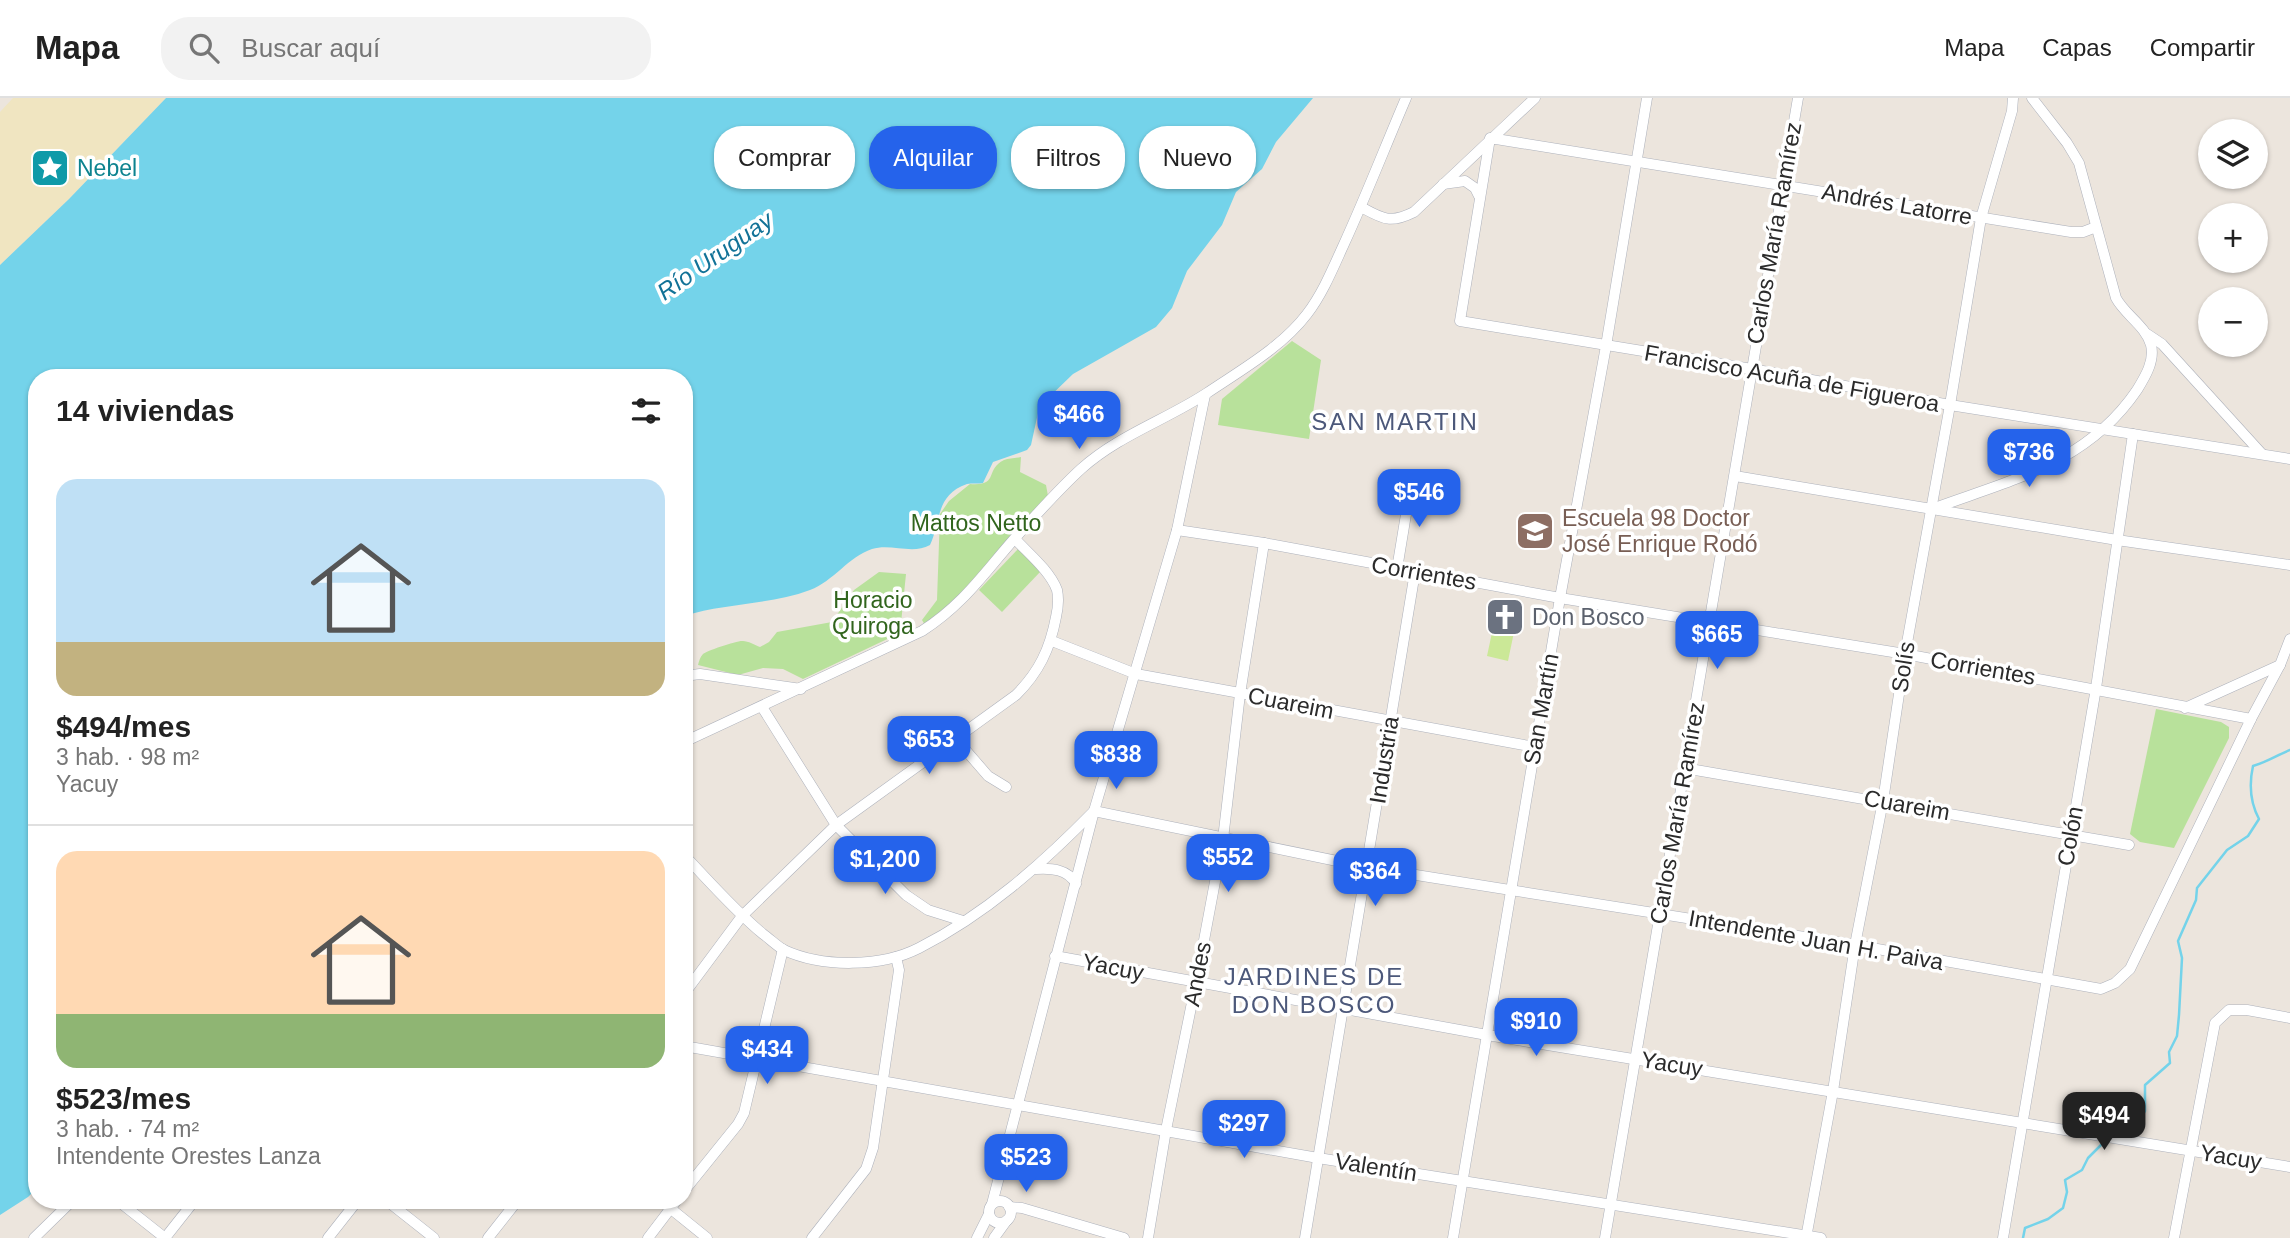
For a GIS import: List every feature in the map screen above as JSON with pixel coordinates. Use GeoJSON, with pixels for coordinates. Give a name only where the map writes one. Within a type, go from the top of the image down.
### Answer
{"type":"FeatureCollection","features":[{"type":"Feature","properties":{"kind":"street"},"geometry":{"type":"LineString","coordinates":[[693,738],[922,631],[945,617],[967,597],[1015,538],[1080,470],[1102,452],[1205,395],[1289,334],[1307,315],[1322,292],[1406,98]]}},
{"type":"Feature","properties":{"kind":"street"},"geometry":{"type":"LineString","coordinates":[[1361,207],[1384,219],[1398,220],[1414,212],[1535,98]]}},
{"type":"Feature","properties":{"kind":"street","name":"San Martín"},"geometry":{"type":"LineString","coordinates":[[1453,1238],[1647,98]]}},
{"type":"Feature","properties":{"kind":"street","name":"Carlos María Ramírez"},"geometry":{"type":"LineString","coordinates":[[1605,1238],[1798,98]]}},
{"type":"Feature","properties":{"kind":"street","name":"Solís"},"geometry":{"type":"LineString","coordinates":[[1806,1237],[1981,218],[2012,111],[2013,98]]}},
{"type":"Feature","properties":{"kind":"street"},"geometry":{"type":"LineString","coordinates":[[2032,98],[2079,163],[2089,191],[2116,298],[2123,310],[2162,344],[2262,454]]}},
{"type":"Feature","properties":{"kind":"street"},"geometry":{"type":"LineString","coordinates":[[1480,197],[1490,138]]}},
{"type":"Feature","properties":{"kind":"street","name":"Andrés Latorre"},"geometry":{"type":"LineString","coordinates":[[1490,138],[2071,232],[2083,232],[2096,226]]}},
{"type":"Feature","properties":{"kind":"street"},"geometry":{"type":"LineString","coordinates":[[1443,185],[1465,181],[1475,188],[1480,197]]}},
{"type":"Feature","properties":{"kind":"street","name":"Francisco Acuña de Figueroa"},"geometry":{"type":"LineString","coordinates":[[1480,197],[1460,321],[1950,405],[2290,459]]}},
{"type":"Feature","properties":{"kind":"street"},"geometry":{"type":"LineString","coordinates":[[1932,509],[2043,468],[2077,450],[2103,429],[2129,402],[2144,378],[2152,358],[2151,344],[2144,331]]}},
{"type":"Feature","properties":{"kind":"street"},"geometry":{"type":"LineString","coordinates":[[977,1238],[1000,1182],[1055,956],[1094,811],[1177,530],[1205,395]]}},
{"type":"Feature","properties":{"kind":"street","name":"Colón"},"geometry":{"type":"LineString","coordinates":[[2003,1238],[2096,688],[2133,433]]}},
{"type":"Feature","properties":{"kind":"street"},"geometry":{"type":"LineString","coordinates":[[1735,476],[2117,540],[2290,565]]}},
{"type":"Feature","properties":{"kind":"street"},"geometry":{"type":"LineString","coordinates":[[1397,569],[1411,484]]}},
{"type":"Feature","properties":{"kind":"street","name":"Corrientes"},"geometry":{"type":"LineString","coordinates":[[1177,530],[1264,543],[1560,598],[1905,654],[2251,719]]}},
{"type":"Feature","properties":{"kind":"street"},"geometry":{"type":"LineString","coordinates":[[693,982],[742,916],[836,825],[1016,695],[1031,679],[1044,660],[1052,641],[1059,603],[1050,577],[1015,538]]}},
{"type":"Feature","properties":{"kind":"street","name":"Andes"},"geometry":{"type":"LineString","coordinates":[[1148,1238],[1166,1130],[1223,839],[1240,694],[1264,543]]}},
{"type":"Feature","properties":{"kind":"street","name":"Industria"},"geometry":{"type":"LineString","coordinates":[[1305,1238],[1415,572]]}},
{"type":"Feature","properties":{"kind":"street","name":"Intendente Juan H. Paiva"},"geometry":{"type":"LineString","coordinates":[[1094,811],[1366,867],[1855,945],[2101,989],[2115,983],[2130,969],[2251,719],[2280,665],[2290,639]]}},
{"type":"Feature","properties":{"kind":"street","name":"Cuareim"},"geometry":{"type":"LineString","coordinates":[[1052,641],[1136,674],[1535,747]]}},
{"type":"Feature","properties":{"kind":"street"},"geometry":{"type":"LineString","coordinates":[[2184,708],[2280,665]]}},
{"type":"Feature","properties":{"kind":"street"},"geometry":{"type":"LineString","coordinates":[[693,675],[801,689]]}},
{"type":"Feature","properties":{"kind":"street"},"geometry":{"type":"LineString","coordinates":[[762,707],[836,825],[906,895],[928,910],[963,921]]}},
{"type":"Feature","properties":{"kind":"street"},"geometry":{"type":"LineString","coordinates":[[956,739],[988,776],[1006,787]]}},
{"type":"Feature","properties":{"kind":"street","name":"Cuareim"},"geometry":{"type":"LineString","coordinates":[[1684,768],[2129,845]]}},
{"type":"Feature","properties":{"kind":"street"},"geometry":{"type":"LineString","coordinates":[[693,864],[742,916],[783,949],[808,958],[838,962],[868,961],[896,957],[918,949],[963,921],[1036,869],[1094,811]]}},
{"type":"Feature","properties":{"kind":"street"},"geometry":{"type":"LineString","coordinates":[[1036,869],[1050,868],[1064,872],[1073,878],[1076,884]]}},
{"type":"Feature","properties":{"kind":"street"},"geometry":{"type":"LineString","coordinates":[[693,1180],[744,1113],[783,949]]}},
{"type":"Feature","properties":{"kind":"street","name":"Yacuy"},"geometry":{"type":"LineString","coordinates":[[1055,956],[1487,1035],[2290,1167]]}},
{"type":"Feature","properties":{"kind":"street"},"geometry":{"type":"LineString","coordinates":[[812,1238],[866,1168],[873,1148],[899,970],[896,957]]}},
{"type":"Feature","properties":{"kind":"street"},"geometry":{"type":"LineString","coordinates":[[2174,1238],[2214,1023],[2229,1010],[2247,1010],[2290,1018]]}},
{"type":"Feature","properties":{"kind":"street","name":"Valentín"},"geometry":{"type":"LineString","coordinates":[[693,1048],[1318,1158],[1821,1238]]}},
{"type":"Feature","properties":{"kind":"street"},"geometry":{"type":"LineString","coordinates":[[1000,1182],[1000,1194],[1008,1212]]}},
{"type":"Feature","properties":{"kind":"street"},"geometry":{"type":"LineString","coordinates":[[991,1209],[998,1201],[1008,1212]]}},
{"type":"Feature","properties":{"kind":"street"},"geometry":{"type":"LineString","coordinates":[[991,1209],[996,1222],[1008,1212],[1022,1208],[1124,1238]]}},
{"type":"Feature","properties":{"kind":"street"},"geometry":{"type":"LineString","coordinates":[[34,1238],[64,1209]]}},
{"type":"Feature","properties":{"kind":"street"},"geometry":{"type":"LineString","coordinates":[[128,1209],[165,1238],[188,1209]]}},
{"type":"Feature","properties":{"kind":"street"},"geometry":{"type":"LineString","coordinates":[[328,1238],[351,1209]]}},
{"type":"Feature","properties":{"kind":"street"},"geometry":{"type":"LineString","coordinates":[[397,1209],[434,1238]]}},
{"type":"Feature","properties":{"kind":"street"},"geometry":{"type":"LineString","coordinates":[[488,1238],[511,1209]]}},
{"type":"Feature","properties":{"kind":"street"},"geometry":{"type":"LineString","coordinates":[[648,1238],[670,1209]]}},
{"type":"Feature","properties":{"kind":"street"},"geometry":{"type":"LineString","coordinates":[[679,1209],[707,1238]]}},
{"type":"Feature","properties":{"kind":"street"},"geometry":{"type":"LineString","coordinates":[[994,1238],[1008,1212]]}},
{"type":"Feature","properties":{"kind":"green space"},"geometry":{"type":"Polygon","coordinates":[[[1292,341],[1321,360],[1309,439],[1218,425],[1222,399],[1292,341]]]}},
{"type":"Feature","properties":{"kind":"green space","name":"Mattos Netto"},"geometry":{"type":"Polygon","coordinates":[[[1021,457],[1020,472],[1046,485],[1048,496],[949,606],[925,625],[922,620],[937,600],[940,514],[949,501],[970,484],[989,480],[998,464],[1006,459],[1021,457]]]}},
{"type":"Feature","properties":{"kind":"green space"},"geometry":{"type":"Polygon","coordinates":[[[1018,549],[1041,571],[1002,612],[979,590],[1018,549]]]}},
{"type":"Feature","properties":{"kind":"green space","name":"Horacio Quiroga"},"geometry":{"type":"Polygon","coordinates":[[[879,572],[906,574],[900,633],[803,679],[783,669],[763,668],[738,675],[698,665],[703,654],[722,646],[743,641],[760,647],[769,642],[777,632],[832,622],[854,590],[879,572]]]}},
{"type":"Feature","properties":{"kind":"green space"},"geometry":{"type":"Polygon","coordinates":[[[1493,628],[1514,632],[1508,661],[1487,656],[1493,628]]]}},
{"type":"Feature","properties":{"kind":"green space"},"geometry":{"type":"Polygon","coordinates":[[[2156,709],[2221,722],[2229,727],[2229,738],[2174,848],[2140,842],[2130,834],[2156,709]]]}},
{"type":"Feature","properties":{"kind":"sand","name":"Nebel"},"geometry":{"type":"Polygon","coordinates":[[[13,98],[166,98],[69,199],[0,265],[0,112],[13,98]]]}},
{"type":"Feature","properties":{"kind":"water","name":"Río Uruguay"},"geometry":{"type":"Polygon","coordinates":[[[166,98],[1313,98],[1276,142],[1262,169],[1256,174],[1256,126],[1139,126],[1139,189],[1239,189],[1222,225],[1187,271],[1172,308],[1156,327],[1073,374],[1043,403],[1031,445],[1027,450],[993,462],[983,483],[967,484],[949,495],[944,502],[930,545],[916,549],[872,549],[819,586],[779,599],[693,614],[693,369],[28,369],[28,1197],[0,1215],[0,265],[69,199],[166,98]]]}},
{"type":"Feature","properties":{"kind":"waterway"},"geometry":{"type":"LineString","coordinates":[[2110,1131],[2134,1128],[2145,1111],[2145,1085],[2170,1063],[2169,1052],[2177,1036],[2179,1015],[2182,958],[2178,941],[2196,900],[2197,888],[2227,850],[2248,836],[2259,819],[2251,793],[2253,766],[2290,750]]}},
{"type":"Feature","properties":{"kind":"waterway"},"geometry":{"type":"LineString","coordinates":[[2023,1238],[2025,1228],[2048,1219],[2063,1208],[2067,1192],[2065,1180],[2082,1170],[2088,1158],[2103,1143]]}},
{"type":"Feature","properties":{"kind":"place","name":"Nebel"},"geometry":{"type":"Point","coordinates":[50,168]}},
{"type":"Feature","properties":{"kind":"place","name":"Escuela 98 Doctor José Enrique Rodó"},"geometry":{"type":"Point","coordinates":[1535,531]}},
{"type":"Feature","properties":{"kind":"place","name":"Don Bosco"},"geometry":{"type":"Point","coordinates":[1505,617]}},
{"type":"Feature","properties":{"kind":"district","name":"SAN MARTIN"},"geometry":{"type":"Point","coordinates":[1395,422]}},
{"type":"Feature","properties":{"kind":"district","name":"JARDINES DE DON BOSCO"},"geometry":{"type":"Point","coordinates":[1314,991]}}]}
